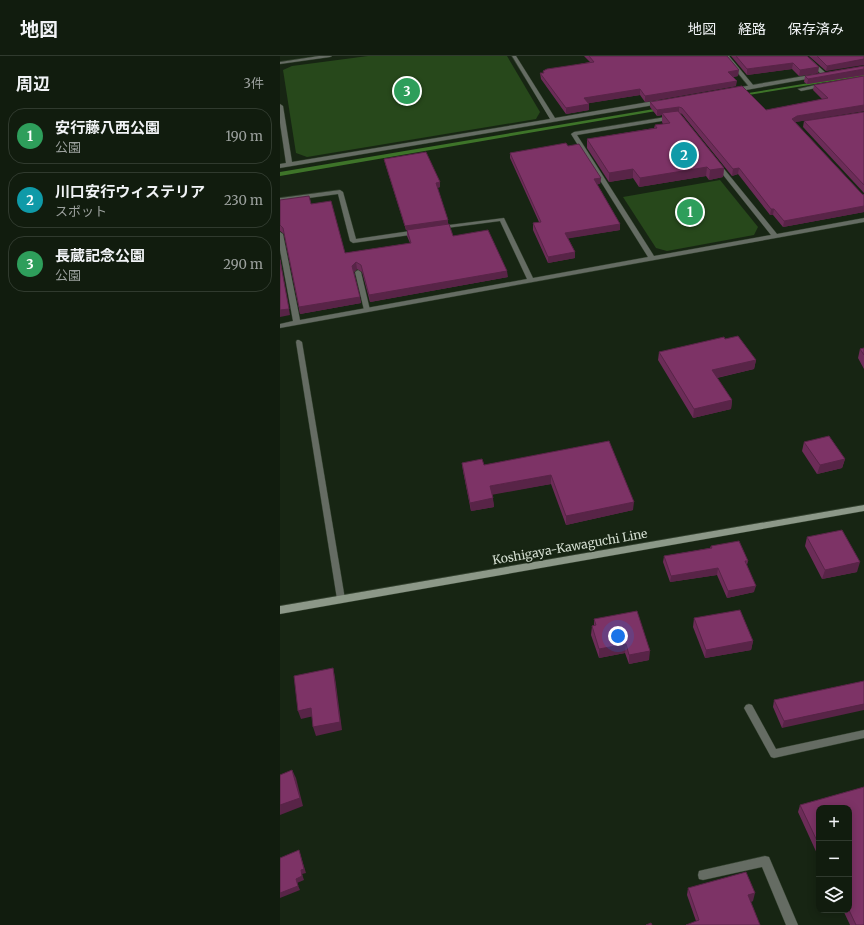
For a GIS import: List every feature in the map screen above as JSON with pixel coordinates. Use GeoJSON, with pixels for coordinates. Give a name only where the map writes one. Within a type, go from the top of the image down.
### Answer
{"type":"FeatureCollection","features":[{"type":"Feature","properties":{"kind":"main road","name":"Koshigaya-Kawaguchi Line"},"geometry":{"type":"LineString","coordinates":[[280,610],[864,508]]}},
{"type":"Feature","properties":{"kind":"street"},"geometry":{"type":"LineString","coordinates":[[280,63],[330,56]]}},
{"type":"Feature","properties":{"kind":"street"},"geometry":{"type":"LineString","coordinates":[[514,56],[553,120]]}},
{"type":"Feature","properties":{"kind":"street"},"geometry":{"type":"LineString","coordinates":[[726,56],[752,87]]}},
{"type":"Feature","properties":{"kind":"street"},"geometry":{"type":"LineString","coordinates":[[804,56],[825,75]]}},
{"type":"Feature","properties":{"kind":"street"},"geometry":{"type":"LineString","coordinates":[[729,91],[833,74]]}},
{"type":"Feature","properties":{"kind":"street"},"geometry":{"type":"LineString","coordinates":[[801,89],[832,84]]}},
{"type":"Feature","properties":{"kind":"street"},"geometry":{"type":"LineString","coordinates":[[280,166],[668,101]]}},
{"type":"Feature","properties":{"kind":"street"},"geometry":{"type":"LineString","coordinates":[[280,110],[289,164]]}},
{"type":"Feature","properties":{"kind":"street"},"geometry":{"type":"LineString","coordinates":[[652,258],[574,134],[679,116]]}},
{"type":"Feature","properties":{"kind":"street"},"geometry":{"type":"LineString","coordinates":[[713,158],[775,236]]}},
{"type":"Feature","properties":{"kind":"street"},"geometry":{"type":"LineString","coordinates":[[280,200],[340,192],[353,241],[424,231]]}},
{"type":"Feature","properties":{"kind":"street"},"geometry":{"type":"LineString","coordinates":[[431,229],[502,219],[530,280]]}},
{"type":"Feature","properties":{"kind":"street"},"geometry":{"type":"LineString","coordinates":[[280,326],[864,220]]}},
{"type":"Feature","properties":{"kind":"street"},"geometry":{"type":"LineString","coordinates":[[280,234],[297,322]]}},
{"type":"Feature","properties":{"kind":"street"},"geometry":{"type":"LineString","coordinates":[[358,272],[367,310]]}},
{"type":"Feature","properties":{"kind":"street"},"geometry":{"type":"LineString","coordinates":[[299,342],[341,599]]}},
{"type":"Feature","properties":{"kind":"street"},"geometry":{"type":"LineString","coordinates":[[749,708],[774,754],[864,734]]}},
{"type":"Feature","properties":{"kind":"street"},"geometry":{"type":"LineString","coordinates":[[703,875],[765,861],[792,925]]}},
{"type":"Feature","properties":{"kind":"green space"},"geometry":{"type":"Polygon","coordinates":[[[368,56],[507,56],[540,112],[536,119],[307,157],[296,153],[283,70],[292,66],[368,56]]]}},
{"type":"Feature","properties":{"kind":"green space"},"geometry":{"type":"Polygon","coordinates":[[[720,180],[758,227],[754,235],[667,251],[656,248],[623,197],[720,180]]]}},
{"type":"Feature","properties":{"kind":"building"},"geometry":{"type":"Polygon","coordinates":[[[589,56],[727,56],[739,70],[728,72],[737,81],[645,96],[640,89],[584,98],[589,104],[566,108],[540,73],[544,73],[543,71],[547,69],[594,62],[589,56]]]}},
{"type":"Feature","properties":{"kind":"building"},"geometry":{"type":"Polygon","coordinates":[[[736,56],[807,56],[819,67],[800,70],[793,63],[747,69],[736,56]]]}},
{"type":"Feature","properties":{"kind":"building"},"geometry":{"type":"Polygon","coordinates":[[[817,56],[864,56],[864,59],[827,66],[817,56]]]}},
{"type":"Feature","properties":{"kind":"building"},"geometry":{"type":"Polygon","coordinates":[[[864,66],[864,69],[808,79],[805,76],[864,66]]]}},
{"type":"Feature","properties":{"kind":"building"},"geometry":{"type":"Polygon","coordinates":[[[864,76],[864,105],[797,116],[792,119],[864,195],[864,206],[784,221],[774,209],[771,209],[739,168],[733,169],[682,108],[679,107],[657,110],[650,102],[742,86],[766,110],[828,98],[814,85],[864,76]]]}},
{"type":"Feature","properties":{"kind":"building"},"geometry":{"type":"Polygon","coordinates":[[[678,111],[724,168],[710,170],[707,167],[640,178],[633,169],[609,173],[587,139],[657,128],[655,125],[670,123],[662,113],[678,111]]]}},
{"type":"Feature","properties":{"kind":"building"},"geometry":{"type":"Polygon","coordinates":[[[864,112],[864,185],[804,121],[864,112]]]}},
{"type":"Feature","properties":{"kind":"building"},"geometry":{"type":"Polygon","coordinates":[[[566,143],[568,146],[579,144],[601,178],[594,179],[620,224],[565,233],[575,252],[548,257],[533,223],[541,222],[510,153],[566,143]]]}},
{"type":"Feature","properties":{"kind":"building"},"geometry":{"type":"Polygon","coordinates":[[[426,152],[440,182],[436,183],[448,220],[405,226],[384,159],[426,152]]]}},
{"type":"Feature","properties":{"kind":"building"},"geometry":{"type":"Polygon","coordinates":[[[309,196],[311,204],[331,201],[345,253],[411,243],[407,230],[449,224],[453,236],[488,230],[507,271],[369,295],[361,265],[356,262],[352,266],[360,297],[299,307],[283,228],[280,225],[280,200],[309,196]]]}},
{"type":"Feature","properties":{"kind":"building"},"geometry":{"type":"Polygon","coordinates":[[[280,260],[289,309],[280,310],[280,260]]]}},
{"type":"Feature","properties":{"kind":"building"},"geometry":{"type":"Polygon","coordinates":[[[738,336],[756,360],[712,370],[732,400],[694,409],[659,352],[724,337],[725,339],[738,336]]]}},
{"type":"Feature","properties":{"kind":"building"},"geometry":{"type":"Polygon","coordinates":[[[864,348],[864,355],[860,349],[864,348]]]}},
{"type":"Feature","properties":{"kind":"building"},"geometry":{"type":"Polygon","coordinates":[[[829,436],[845,459],[820,465],[804,442],[829,436]]]}},
{"type":"Feature","properties":{"kind":"building"},"geometry":{"type":"Polygon","coordinates":[[[609,441],[634,502],[566,516],[551,475],[490,486],[493,498],[470,503],[462,463],[482,459],[484,465],[609,441]]]}},
{"type":"Feature","properties":{"kind":"building"},"geometry":{"type":"Polygon","coordinates":[[[842,530],[860,562],[825,570],[807,537],[842,530]]]}},
{"type":"Feature","properties":{"kind":"building"},"geometry":{"type":"Polygon","coordinates":[[[739,541],[748,561],[745,561],[756,586],[728,591],[718,568],[671,576],[664,556],[712,548],[711,546],[739,541]]]}},
{"type":"Feature","properties":{"kind":"building"},"geometry":{"type":"Polygon","coordinates":[[[740,610],[753,641],[706,650],[694,618],[740,610]]]}},
{"type":"Feature","properties":{"kind":"building"},"geometry":{"type":"Polygon","coordinates":[[[637,611],[650,651],[629,655],[626,644],[599,649],[592,626],[596,625],[594,619],[637,611]]]}},
{"type":"Feature","properties":{"kind":"building"},"geometry":{"type":"Polygon","coordinates":[[[333,668],[340,722],[313,727],[311,708],[298,711],[294,676],[333,668]]]}},
{"type":"Feature","properties":{"kind":"building"},"geometry":{"type":"Polygon","coordinates":[[[864,681],[864,704],[784,721],[774,700],[864,681]]]}},
{"type":"Feature","properties":{"kind":"building"},"geometry":{"type":"Polygon","coordinates":[[[292,770],[300,798],[280,805],[280,775],[292,770]]]}},
{"type":"Feature","properties":{"kind":"building"},"geometry":{"type":"Polygon","coordinates":[[[864,787],[864,925],[856,925],[850,913],[852,913],[852,805],[816,805],[816,839],[800,805],[864,787]]]}},
{"type":"Feature","properties":{"kind":"building"},"geometry":{"type":"Polygon","coordinates":[[[299,850],[304,869],[301,870],[302,876],[296,879],[298,886],[280,893],[280,858],[299,850]]]}},
{"type":"Feature","properties":{"kind":"building"},"geometry":{"type":"Polygon","coordinates":[[[746,872],[755,893],[748,895],[760,925],[686,925],[699,920],[688,888],[746,872]]]}},
{"type":"Feature","properties":{"kind":"waterway"},"geometry":{"type":"LineString","coordinates":[[742,95],[864,75]]}},
{"type":"Feature","properties":{"kind":"waterway"},"geometry":{"type":"LineString","coordinates":[[280,174],[660,109]]}},
{"type":"Feature","properties":{"kind":"place","name":"長蔵記念公園"},"geometry":{"type":"Point","coordinates":[407,91]}},
{"type":"Feature","properties":{"kind":"place","name":"川口安行ウィステリア"},"geometry":{"type":"Point","coordinates":[684,155]}},
{"type":"Feature","properties":{"kind":"place","name":"安行藤八西公園"},"geometry":{"type":"Point","coordinates":[690,212]}}]}
